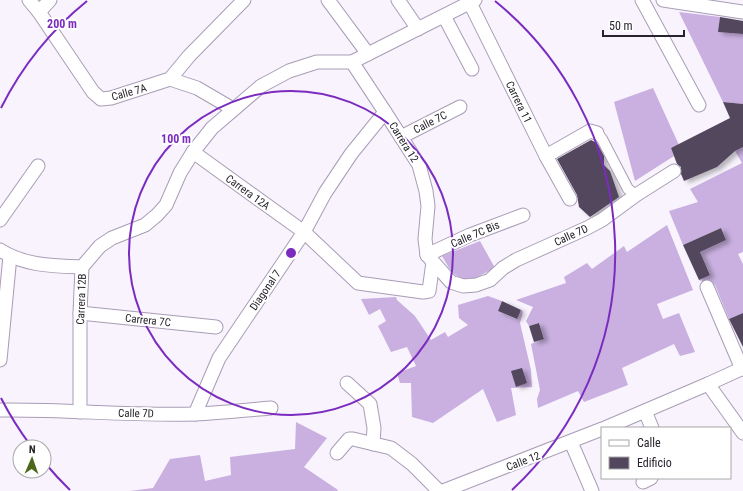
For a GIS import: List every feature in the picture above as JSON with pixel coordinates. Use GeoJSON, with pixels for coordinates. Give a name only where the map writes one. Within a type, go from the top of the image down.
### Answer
{"type":"FeatureCollection","features":[{"type":"Feature","properties":{"kind":"street","name":"Calle 7A"},"geometry":{"type":"LineString","coordinates":[[29,0],[93,92],[101,99],[110,98],[170,79]]}},
{"type":"Feature","properties":{"kind":"street"},"geometry":{"type":"LineString","coordinates":[[38,12],[50,0]]}},
{"type":"Feature","properties":{"kind":"street"},"geometry":{"type":"LineString","coordinates":[[233,109],[197,88],[170,79],[189,56],[244,0]]}},
{"type":"Feature","properties":{"kind":"street"},"geometry":{"type":"LineString","coordinates":[[328,0],[368,54]]}},
{"type":"Feature","properties":{"kind":"street"},"geometry":{"type":"LineString","coordinates":[[398,0],[418,28]]}},
{"type":"Feature","properties":{"kind":"street"},"geometry":{"type":"LineString","coordinates":[[642,0],[699,105]]}},
{"type":"Feature","properties":{"kind":"street"},"geometry":{"type":"LineString","coordinates":[[663,0],[743,12]]}},
{"type":"Feature","properties":{"kind":"street"},"geometry":{"type":"LineString","coordinates":[[352,62],[473,2]]}},
{"type":"Feature","properties":{"kind":"street","name":"Carrera 11"},"geometry":{"type":"LineString","coordinates":[[473,2],[546,156],[570,199]]}},
{"type":"Feature","properties":{"kind":"street"},"geometry":{"type":"LineString","coordinates":[[444,16],[472,69]]}},
{"type":"Feature","properties":{"kind":"street","name":"Carrera 12B"},"geometry":{"type":"LineString","coordinates":[[80,412],[80,313],[82,267],[100,246],[112,238],[145,225],[157,216],[166,205],[180,173],[193,152],[212,128],[260,86],[289,71],[317,62],[352,62]]}},
{"type":"Feature","properties":{"kind":"street","name":"Carrera 12"},"geometry":{"type":"LineString","coordinates":[[304,232],[358,283],[423,292],[429,291],[430,259],[425,239],[428,206],[426,191],[419,165],[352,62]]}},
{"type":"Feature","properties":{"kind":"street","name":"Calle 7C"},"geometry":{"type":"LineString","coordinates":[[401,137],[460,107]]}},
{"type":"Feature","properties":{"kind":"street","name":"Diagonal 7"},"geometry":{"type":"LineString","coordinates":[[195,414],[219,358],[304,232],[326,193],[351,154],[385,112]]}},
{"type":"Feature","properties":{"kind":"street"},"geometry":{"type":"LineString","coordinates":[[546,156],[590,131],[597,133],[602,139],[628,189],[636,195]]}},
{"type":"Feature","properties":{"kind":"street","name":"Carrera 12A"},"geometry":{"type":"LineString","coordinates":[[193,152],[304,232]]}},
{"type":"Feature","properties":{"kind":"street"},"geometry":{"type":"LineString","coordinates":[[0,220],[38,166]]}},
{"type":"Feature","properties":{"kind":"street","name":"Calle 7D"},"geometry":{"type":"LineString","coordinates":[[430,259],[451,282],[463,286],[476,285],[490,280],[503,268],[516,260],[602,220],[636,195],[674,171]]}},
{"type":"Feature","properties":{"kind":"street","name":"Calle 7C Bis"},"geometry":{"type":"LineString","coordinates":[[430,259],[470,235],[523,215]]}},
{"type":"Feature","properties":{"kind":"street"},"geometry":{"type":"LineString","coordinates":[[0,360],[5,253],[29,263],[82,267]]}},
{"type":"Feature","properties":{"kind":"street"},"geometry":{"type":"LineString","coordinates":[[607,427],[743,368],[707,287]]}},
{"type":"Feature","properties":{"kind":"street","name":"Carrera 7C"},"geometry":{"type":"LineString","coordinates":[[80,313],[216,326]]}},
{"type":"Feature","properties":{"kind":"street"},"geometry":{"type":"LineString","coordinates":[[347,384],[370,404],[374,428],[373,444]]}},
{"type":"Feature","properties":{"kind":"street"},"geometry":{"type":"LineString","coordinates":[[708,384],[743,433]]}},
{"type":"Feature","properties":{"kind":"street","name":"Calle 7D"},"geometry":{"type":"LineString","coordinates":[[0,410],[34,409],[80,412],[195,414],[271,408]]}},
{"type":"Feature","properties":{"kind":"street"},"geometry":{"type":"LineString","coordinates":[[645,411],[652,427]]}},
{"type":"Feature","properties":{"kind":"street","name":"Calle 12"},"geometry":{"type":"LineString","coordinates":[[443,491],[601,429]]}},
{"type":"Feature","properties":{"kind":"street"},"geometry":{"type":"LineString","coordinates":[[337,453],[349,439],[391,448],[412,464],[439,491]]}},
{"type":"Feature","properties":{"kind":"street"},"geometry":{"type":"LineString","coordinates":[[571,442],[592,491]]}},
{"type":"Feature","properties":{"kind":"shaded area"},"geometry":{"type":"Polygon","coordinates":[[[679,12],[720,17],[719,32],[743,34],[743,104],[723,102],[679,12]]]}},
{"type":"Feature","properties":{"kind":"shaded area"},"geometry":{"type":"Polygon","coordinates":[[[653,88],[679,145],[671,148],[674,156],[635,181],[614,102],[653,88]]]}},
{"type":"Feature","properties":{"kind":"shaded area"},"geometry":{"type":"Polygon","coordinates":[[[743,147],[743,252],[738,254],[743,264],[743,313],[729,319],[715,285],[699,280],[710,274],[700,252],[726,240],[721,228],[683,245],[669,211],[698,202],[690,189],[742,163],[735,151],[743,147]]]}},
{"type":"Feature","properties":{"kind":"shaded area"},"geometry":{"type":"Polygon","coordinates":[[[667,225],[693,290],[657,304],[663,319],[679,313],[695,352],[680,356],[674,344],[622,368],[628,385],[584,402],[578,391],[538,408],[537,399],[540,390],[531,344],[544,338],[539,323],[529,326],[526,321],[533,307],[516,300],[566,283],[564,277],[587,263],[592,269],[624,246],[627,252],[667,225]]]}},
{"type":"Feature","properties":{"kind":"shaded area"},"geometry":{"type":"Polygon","coordinates":[[[480,241],[495,268],[469,281],[455,275],[442,256],[480,241]]]}},
{"type":"Feature","properties":{"kind":"shaded area"},"geometry":{"type":"Polygon","coordinates":[[[488,296],[502,301],[498,311],[516,319],[521,310],[523,311],[520,323],[531,370],[532,387],[511,388],[516,415],[497,422],[483,389],[433,423],[412,417],[411,383],[400,383],[397,373],[416,366],[407,347],[391,352],[378,326],[386,321],[380,309],[369,315],[361,299],[396,297],[397,300],[415,316],[431,340],[445,332],[448,337],[468,325],[459,318],[458,305],[488,296]]]}},
{"type":"Feature","properties":{"kind":"shaded area"},"geometry":{"type":"Polygon","coordinates":[[[296,422],[327,438],[304,467],[338,490],[337,491],[130,491],[153,488],[170,459],[200,455],[205,481],[231,475],[230,457],[295,449],[296,422]]]}},
{"type":"Feature","properties":{"kind":"building"},"geometry":{"type":"Polygon","coordinates":[[[720,17],[743,21],[743,34],[718,32],[720,17]]]}},
{"type":"Feature","properties":{"kind":"building"},"geometry":{"type":"Polygon","coordinates":[[[723,102],[743,104],[743,147],[735,151],[717,167],[684,181],[681,174],[681,167],[677,164],[671,148],[730,118],[723,102]]]}},
{"type":"Feature","properties":{"kind":"building"},"geometry":{"type":"Polygon","coordinates":[[[591,140],[597,143],[604,156],[604,165],[610,171],[619,197],[590,217],[579,207],[577,195],[557,159],[591,140]]]}},
{"type":"Feature","properties":{"kind":"building"},"geometry":{"type":"Polygon","coordinates":[[[721,228],[726,240],[700,252],[710,275],[699,280],[683,245],[721,228]]]}},
{"type":"Feature","properties":{"kind":"building"},"geometry":{"type":"Polygon","coordinates":[[[502,301],[521,310],[517,319],[498,311],[502,301]]]}},
{"type":"Feature","properties":{"kind":"building"},"geometry":{"type":"Polygon","coordinates":[[[743,313],[743,347],[729,319],[743,313]]]}},
{"type":"Feature","properties":{"kind":"building"},"geometry":{"type":"Polygon","coordinates":[[[539,323],[544,339],[534,342],[529,326],[539,323]]]}},
{"type":"Feature","properties":{"kind":"building"},"geometry":{"type":"Polygon","coordinates":[[[522,368],[527,383],[516,387],[511,371],[522,368]]]}}]}
